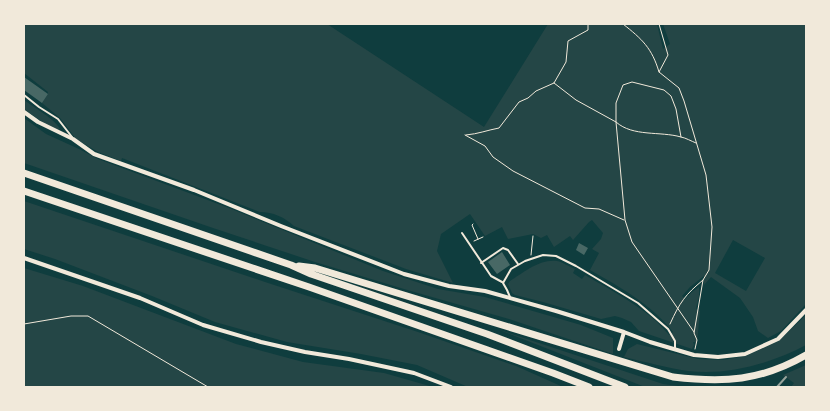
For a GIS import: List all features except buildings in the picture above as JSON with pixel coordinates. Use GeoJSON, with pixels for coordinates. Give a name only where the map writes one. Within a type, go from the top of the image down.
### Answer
{"type":"FeatureCollection","features":[{"type":"Feature","properties":{"kind":"highway"},"geometry":{"type":"LineString","coordinates":[[24,173],[487,334],[625,387]]}},
{"type":"Feature","properties":{"kind":"highway"},"geometry":{"type":"LineString","coordinates":[[24,191],[318,290],[589,387]]}},
{"type":"Feature","properties":{"kind":"highway"},"geometry":{"type":"LineString","coordinates":[[291,265],[315,268],[673,377],[702,381],[727,381],[746,378],[776,370],[806,355]]}},
{"type":"Feature","properties":{"kind":"street"},"geometry":{"type":"LineString","coordinates":[[24,112],[38,122],[73,139],[94,154],[194,190],[404,274],[448,286],[485,291],[556,311],[694,355],[718,357],[745,354],[778,339],[806,310]]}},
{"type":"Feature","properties":{"kind":"street"},"geometry":{"type":"LineString","coordinates":[[24,258],[140,298],[202,325],[261,342],[414,374],[451,387]]}},
{"type":"Feature","properties":{"kind":"street"},"geometry":{"type":"LineString","coordinates":[[619,349],[624,332]]}},
{"type":"Feature","properties":{"kind":"lane"},"geometry":{"type":"LineString","coordinates":[[24,95],[58,119],[73,139]]}},
{"type":"Feature","properties":{"kind":"lane"},"geometry":{"type":"LineString","coordinates":[[462,233],[491,276],[503,283],[508,290],[510,298]]}},
{"type":"Feature","properties":{"kind":"lane"},"geometry":{"type":"LineString","coordinates":[[481,263],[503,248],[508,250],[518,264]]}},
{"type":"Feature","properties":{"kind":"lane"},"geometry":{"type":"LineString","coordinates":[[503,283],[511,268],[518,264],[542,255],[556,256],[638,303],[668,329],[675,341],[675,350]]}},
{"type":"Feature","properties":{"kind":"path"},"geometry":{"type":"LineString","coordinates":[[588,24],[588,30],[568,41],[566,62],[554,82],[519,102],[499,128],[478,134],[465,135],[485,146],[493,157],[513,171],[585,208],[599,209],[625,220]]}},
{"type":"Feature","properties":{"kind":"path"},"geometry":{"type":"LineString","coordinates":[[623,24],[641,38],[655,58],[660,72],[679,88],[706,175],[712,227],[709,270],[703,280],[689,292],[677,307],[668,329]]}},
{"type":"Feature","properties":{"kind":"path"},"geometry":{"type":"LineString","coordinates":[[659,24],[668,55],[660,72]]}},
{"type":"Feature","properties":{"kind":"path"},"geometry":{"type":"LineString","coordinates":[[554,82],[576,100],[622,127],[636,132],[681,137],[697,143]]}},
{"type":"Feature","properties":{"kind":"path"},"geometry":{"type":"LineString","coordinates":[[681,137],[676,109],[671,96],[664,90],[632,82],[623,85],[616,103],[616,122],[625,220],[632,242],[694,333],[697,340],[694,355]]}},
{"type":"Feature","properties":{"kind":"path"},"geometry":{"type":"LineString","coordinates":[[474,224],[472,225],[478,240]]}},
{"type":"Feature","properties":{"kind":"path"},"geometry":{"type":"LineString","coordinates":[[532,258],[530,254],[533,236]]}},
{"type":"Feature","properties":{"kind":"path"},"geometry":{"type":"LineString","coordinates":[[469,244],[483,237]]}},
{"type":"Feature","properties":{"kind":"path"},"geometry":{"type":"LineString","coordinates":[[694,333],[703,280]]}},
{"type":"Feature","properties":{"kind":"path"},"geometry":{"type":"LineString","coordinates":[[24,324],[71,316],[88,316],[208,387]]}},
{"type":"Feature","properties":{"kind":"shaded area"},"geometry":{"type":"Polygon","coordinates":[[[24,24],[327,24],[484,127],[548,24],[657,24],[663,49],[670,44],[663,24],[806,24],[806,304],[781,331],[768,338],[758,331],[753,317],[740,298],[711,277],[704,285],[704,276],[682,296],[685,299],[699,287],[696,309],[700,311],[697,343],[693,342],[692,349],[639,331],[631,322],[622,318],[615,316],[601,319],[512,293],[508,284],[526,271],[544,262],[562,262],[575,269],[573,273],[582,279],[585,275],[641,309],[652,317],[669,335],[673,332],[665,322],[645,305],[590,270],[599,253],[592,249],[601,239],[603,233],[592,220],[573,240],[570,236],[554,247],[547,235],[541,238],[533,234],[508,239],[502,227],[485,236],[470,214],[441,234],[437,251],[453,283],[406,269],[294,226],[278,216],[260,212],[122,158],[121,161],[98,152],[76,139],[60,118],[42,103],[48,92],[24,73],[24,24]],[[733,240],[715,273],[746,291],[765,258],[733,240]]]}},
{"type":"Feature","properties":{"kind":"shaded area"},"geometry":{"type":"Polygon","coordinates":[[[24,100],[49,117],[60,129],[55,131],[24,109],[24,100]]]}},
{"type":"Feature","properties":{"kind":"shaded area"},"geometry":{"type":"Polygon","coordinates":[[[24,118],[46,134],[98,159],[229,208],[383,271],[438,289],[485,297],[581,325],[613,338],[613,354],[509,319],[315,262],[24,163],[24,118]]]}},
{"type":"Feature","properties":{"kind":"shaded area"},"geometry":{"type":"Polygon","coordinates":[[[24,201],[418,332],[516,366],[563,387],[468,387],[417,365],[287,342],[215,322],[152,296],[24,249],[24,201]]]}},
{"type":"Feature","properties":{"kind":"shaded area"},"geometry":{"type":"Polygon","coordinates":[[[24,268],[83,286],[236,344],[303,362],[384,373],[433,387],[24,387],[24,268]]]}},
{"type":"Feature","properties":{"kind":"shaded area"},"geometry":{"type":"Polygon","coordinates":[[[806,315],[806,345],[749,367],[719,372],[688,371],[624,357],[628,349],[637,344],[698,359],[723,360],[746,356],[779,341],[806,315]]]}},
{"type":"Feature","properties":{"kind":"shaded area"},"geometry":{"type":"Polygon","coordinates":[[[497,329],[663,384],[686,387],[645,387],[497,329]]]}},
{"type":"Feature","properties":{"kind":"shaded area"},"geometry":{"type":"Polygon","coordinates":[[[806,365],[806,387],[791,387],[794,383],[783,375],[806,365]]]}},
{"type":"Feature","properties":{"kind":"railway"},"geometry":{"type":"LineString","coordinates":[[777,387],[786,377]]}}]}
